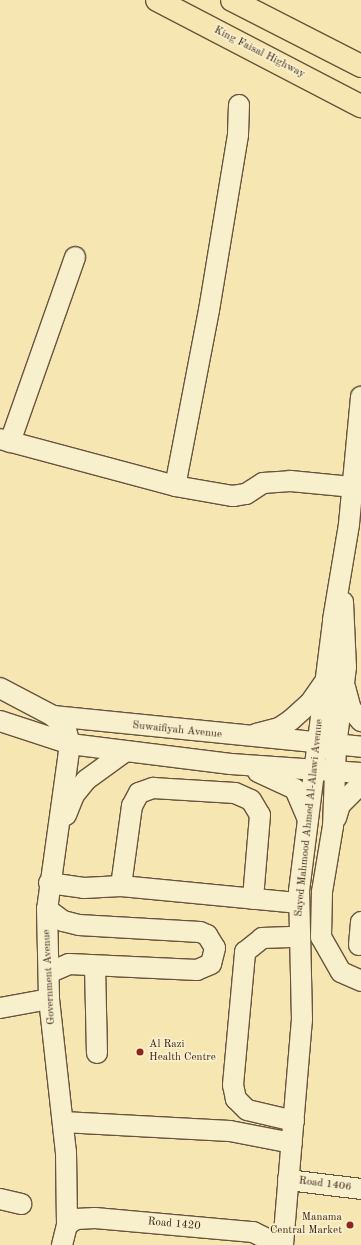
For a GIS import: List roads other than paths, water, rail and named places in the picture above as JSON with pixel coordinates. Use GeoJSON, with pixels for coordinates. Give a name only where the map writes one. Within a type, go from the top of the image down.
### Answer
{"type":"FeatureCollection","features":[{"type":"Feature","properties":{"kind":"main road","name":"King Faisal Highway"},"geometry":{"type":"LineString","coordinates":[[157,0],[361,106]]}},
{"type":"Feature","properties":{"kind":"main road"},"geometry":{"type":"LineString","coordinates":[[232,0],[361,66]]}},
{"type":"Feature","properties":{"kind":"street"},"geometry":{"type":"LineString","coordinates":[[175,486],[210,310],[238,135],[239,105]]}},
{"type":"Feature","properties":{"kind":"street"},"geometry":{"type":"LineString","coordinates":[[75,257],[5,440],[175,486],[232,496],[246,494],[263,483],[283,482],[352,487]]}},
{"type":"Feature","properties":{"kind":"street","name":"Sayed Mahmood Ahmed Al-Alawi Avenue"},"geometry":{"type":"LineString","coordinates":[[361,397],[352,487],[355,524],[353,551],[340,583],[346,633],[336,681],[316,744],[325,770],[333,826],[322,892],[321,937],[326,950],[341,972],[361,981]]}},
{"type":"Feature","properties":{"kind":"street"},"geometry":{"type":"LineString","coordinates":[[244,737],[279,728],[336,681],[351,709],[361,721]]}},
{"type":"Feature","properties":{"kind":"street","name":"Sayed Mahmood Ahmed Al-Alawi Avenue"},"geometry":{"type":"LineString","coordinates":[[283,1245],[302,1020],[298,937],[299,897],[309,822],[325,770],[336,746],[336,681]]}},
{"type":"Feature","properties":{"kind":"street","name":"Suwaifiyah Avenue"},"geometry":{"type":"LineString","coordinates":[[0,688],[53,716],[244,737],[361,747]]}},
{"type":"Feature","properties":{"kind":"street"},"geometry":{"type":"LineString","coordinates":[[53,716],[66,730],[70,744]]}},
{"type":"Feature","properties":{"kind":"street"},"geometry":{"type":"LineString","coordinates":[[0,721],[70,744],[231,764],[361,773]]}},
{"type":"Feature","properties":{"kind":"street","name":"Government Avenue"},"geometry":{"type":"LineString","coordinates":[[62,1245],[67,1225],[63,1122],[49,999],[47,909],[53,849],[70,744]]}},
{"type":"Feature","properties":{"kind":"street"},"geometry":{"type":"LineString","coordinates":[[53,849],[74,795],[104,764],[126,751]]}},
{"type":"Feature","properties":{"kind":"street"},"geometry":{"type":"LineString","coordinates":[[231,764],[273,777],[295,789],[309,822]]}},
{"type":"Feature","properties":{"kind":"street"},"geometry":{"type":"LineString","coordinates":[[333,826],[340,805],[361,784]]}},
{"type":"Feature","properties":{"kind":"street"},"geometry":{"type":"LineString","coordinates":[[121,886],[132,806],[139,794],[153,788],[235,793],[251,800],[260,815],[253,899]]}},
{"type":"Feature","properties":{"kind":"street"},"geometry":{"type":"LineString","coordinates":[[49,883],[84,888],[121,886],[253,899],[299,897],[322,892]]}},
{"type":"Feature","properties":{"kind":"street"},"geometry":{"type":"LineString","coordinates":[[47,909],[63,921],[79,925],[200,932],[207,934],[215,948],[211,964],[197,970],[69,964],[49,973]]}},
{"type":"Feature","properties":{"kind":"street"},"geometry":{"type":"LineString","coordinates":[[359,945],[361,922]]}},
{"type":"Feature","properties":{"kind":"street"},"geometry":{"type":"LineString","coordinates":[[294,1121],[247,1110],[236,1098],[233,1085],[245,952],[262,938],[298,937]]}},
{"type":"Feature","properties":{"kind":"street"},"geometry":{"type":"LineString","coordinates":[[94,966],[97,1053]]}},
{"type":"Feature","properties":{"kind":"street"},"geometry":{"type":"LineString","coordinates":[[0,1008],[49,999]]}},
{"type":"Feature","properties":{"kind":"street"},"geometry":{"type":"LineString","coordinates":[[63,1122],[230,1131],[292,1143]]}},
{"type":"Feature","properties":{"kind":"street","name":"Road 1406"},"geometry":{"type":"LineString","coordinates":[[288,1180],[361,1189]]}},
{"type":"Feature","properties":{"kind":"street"},"geometry":{"type":"LineString","coordinates":[[0,1199],[21,1204]]}},
{"type":"Feature","properties":{"kind":"street","name":"Road 1420"},"geometry":{"type":"LineString","coordinates":[[67,1225],[85,1218],[247,1232],[280,1245]]}},
{"type":"Feature","properties":{"kind":"place","name":"Al Razi Health Centre"},"geometry":{"type":"Point","coordinates":[140,1052]}},
{"type":"Feature","properties":{"kind":"place","name":"Manama Central Market"},"geometry":{"type":"Point","coordinates":[350,1225]}}]}
